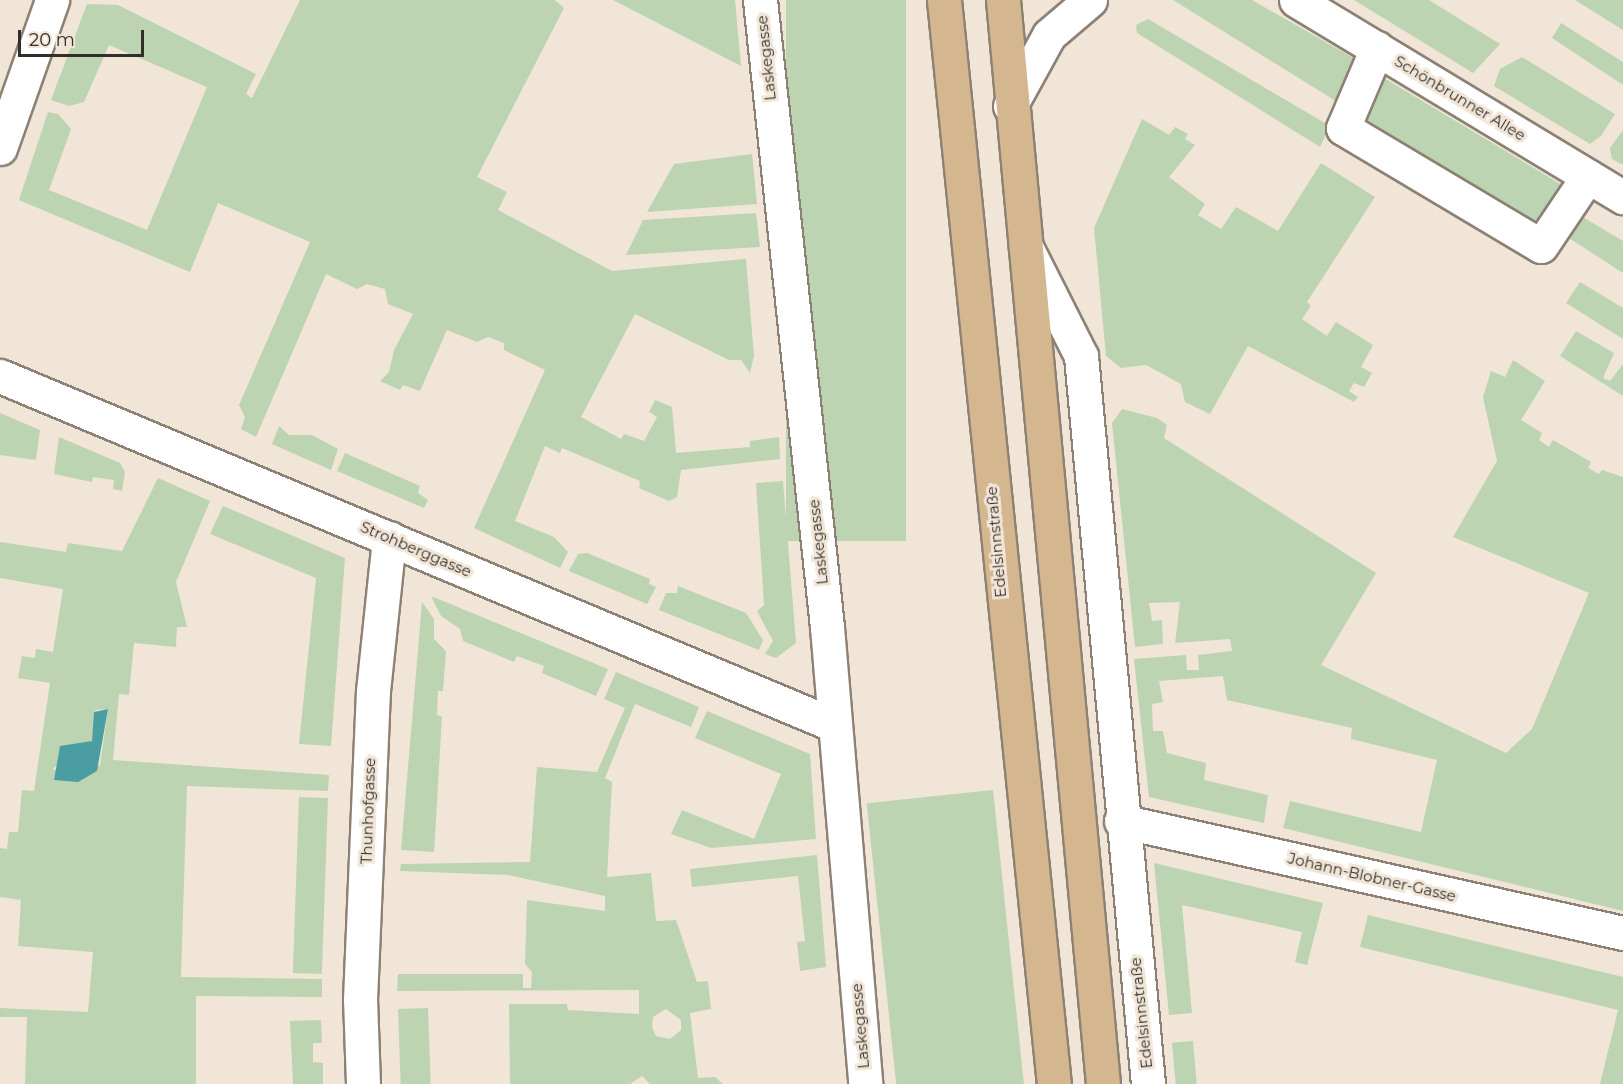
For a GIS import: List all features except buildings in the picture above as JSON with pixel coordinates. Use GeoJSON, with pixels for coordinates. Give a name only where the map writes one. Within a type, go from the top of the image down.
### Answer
{"type":"FeatureCollection","features":[{"type":"Feature","properties":{"kind":"main road","name":"Edelsinnstraße"},"geometry":{"type":"LineString","coordinates":[[944,0],[1054,1084]]}},
{"type":"Feature","properties":{"kind":"main road","name":"Edelsinnstraße"},"geometry":{"type":"LineString","coordinates":[[1003,0],[1022,238],[1103,1084]]}},
{"type":"Feature","properties":{"kind":"street"},"geometry":{"type":"LineString","coordinates":[[0,148],[52,0]]}},
{"type":"Feature","properties":{"kind":"street","name":"Laskegasse"},"geometry":{"type":"LineString","coordinates":[[760,0],[827,627],[832,724],[865,1084]]}},
{"type":"Feature","properties":{"kind":"street"},"geometry":{"type":"LineString","coordinates":[[1010,106],[1049,35],[1090,0]]}},
{"type":"Feature","properties":{"kind":"street","name":"Schönbrunner Allee"},"geometry":{"type":"LineString","coordinates":[[1296,0],[1623,197]]}},
{"type":"Feature","properties":{"kind":"street"},"geometry":{"type":"LineString","coordinates":[[1377,48],[1343,128],[1541,246],[1588,176]]}},
{"type":"Feature","properties":{"kind":"street","name":"Edelsinnstraße"},"geometry":{"type":"LineString","coordinates":[[1022,238],[1081,356],[1121,821],[1148,1084]]}},
{"type":"Feature","properties":{"kind":"street","name":"Strohberggasse"},"geometry":{"type":"LineString","coordinates":[[0,376],[832,724]]}},
{"type":"Feature","properties":{"kind":"street","name":"Thunhofgasse"},"geometry":{"type":"LineString","coordinates":[[363,1084],[360,1000],[373,691],[389,538]]}},
{"type":"Feature","properties":{"kind":"street","name":"Johann-Blobner-Gasse"},"geometry":{"type":"LineString","coordinates":[[1121,821],[1623,933]]}},
{"type":"Feature","properties":{"kind":"green space"},"geometry":{"type":"Polygon","coordinates":[[[300,0],[555,0],[564,8],[477,177],[507,192],[498,210],[612,271],[746,259],[754,356],[750,373],[741,360],[729,360],[635,314],[581,417],[621,439],[624,434],[644,441],[657,417],[649,412],[655,400],[672,407],[676,453],[750,447],[750,441],[779,437],[780,459],[681,470],[677,497],[669,501],[639,488],[640,481],[562,448],[560,453],[545,446],[515,521],[554,537],[568,552],[560,568],[474,528],[545,370],[504,350],[504,343],[488,337],[477,342],[447,330],[420,391],[403,385],[400,390],[380,381],[389,372],[394,350],[413,314],[388,304],[385,289],[367,284],[357,289],[326,274],[256,437],[241,429],[245,417],[239,405],[310,242],[218,203],[190,272],[19,200],[48,112],[58,114],[71,129],[49,190],[147,230],[207,87],[109,45],[84,102],[69,106],[51,100],[87,4],[118,5],[256,74],[246,94],[252,98],[300,0]]]}},
{"type":"Feature","properties":{"kind":"green space"},"geometry":{"type":"Polygon","coordinates":[[[613,0],[735,0],[741,66],[613,0]]]}},
{"type":"Feature","properties":{"kind":"green space"},"geometry":{"type":"Polygon","coordinates":[[[786,0],[906,0],[906,541],[786,541],[786,0]]]}},
{"type":"Feature","properties":{"kind":"green space"},"geometry":{"type":"Polygon","coordinates":[[[1173,0],[1252,0],[1357,60],[1339,103],[1173,0]]]}},
{"type":"Feature","properties":{"kind":"green space"},"geometry":{"type":"Polygon","coordinates":[[[1354,0],[1429,0],[1500,44],[1473,73],[1354,0]]]}},
{"type":"Feature","properties":{"kind":"green space"},"geometry":{"type":"Polygon","coordinates":[[[1575,0],[1623,0],[1623,30],[1575,0]]]}},
{"type":"Feature","properties":{"kind":"green space"},"geometry":{"type":"Polygon","coordinates":[[[1148,19],[1330,126],[1320,147],[1137,33],[1136,25],[1148,19]]]}},
{"type":"Feature","properties":{"kind":"green space"},"geometry":{"type":"Polygon","coordinates":[[[1561,23],[1623,62],[1623,85],[1552,38],[1561,23]]]}},
{"type":"Feature","properties":{"kind":"green space"},"geometry":{"type":"Polygon","coordinates":[[[1522,57],[1615,114],[1601,136],[1590,144],[1494,86],[1500,69],[1522,57]]]}},
{"type":"Feature","properties":{"kind":"green space"},"geometry":{"type":"Polygon","coordinates":[[[1379,75],[1562,185],[1538,223],[1356,114],[1379,75]]]}},
{"type":"Feature","properties":{"kind":"green space"},"geometry":{"type":"Polygon","coordinates":[[[1142,119],[1169,135],[1175,127],[1188,134],[1185,139],[1195,145],[1169,177],[1205,204],[1198,215],[1221,229],[1236,207],[1278,231],[1321,163],[1375,197],[1307,302],[1311,306],[1302,319],[1327,336],[1336,322],[1373,345],[1361,367],[1372,373],[1364,387],[1354,383],[1349,391],[1358,397],[1354,402],[1248,346],[1210,414],[1185,402],[1181,384],[1146,365],[1121,368],[1106,356],[1094,228],[1142,119]]]}},
{"type":"Feature","properties":{"kind":"green space"},"geometry":{"type":"Polygon","coordinates":[[[1623,130],[1623,165],[1612,159],[1610,148],[1623,130]]]}},
{"type":"Feature","properties":{"kind":"green space"},"geometry":{"type":"Polygon","coordinates":[[[752,154],[757,204],[647,212],[674,164],[752,154]]]}},
{"type":"Feature","properties":{"kind":"green space"},"geometry":{"type":"Polygon","coordinates":[[[756,213],[760,247],[626,255],[643,220],[756,213]]]}},
{"type":"Feature","properties":{"kind":"green space"},"geometry":{"type":"Polygon","coordinates":[[[1581,216],[1623,241],[1623,273],[1566,236],[1581,216]]]}},
{"type":"Feature","properties":{"kind":"green space"},"geometry":{"type":"Polygon","coordinates":[[[1580,282],[1623,308],[1623,339],[1566,303],[1580,282]]]}},
{"type":"Feature","properties":{"kind":"green space"},"geometry":{"type":"Polygon","coordinates":[[[1576,331],[1614,353],[1603,378],[1610,381],[1623,364],[1623,396],[1560,356],[1576,331]]]}},
{"type":"Feature","properties":{"kind":"green space"},"geometry":{"type":"Polygon","coordinates":[[[1513,360],[1545,381],[1521,420],[1542,433],[1539,440],[1549,447],[1553,440],[1591,462],[1588,468],[1599,474],[1602,470],[1623,477],[1623,911],[1283,828],[1290,801],[1421,832],[1437,760],[1351,739],[1352,728],[1227,700],[1223,676],[1159,681],[1163,702],[1152,704],[1153,731],[1163,731],[1167,753],[1206,763],[1204,780],[1268,795],[1264,823],[1149,797],[1134,659],[1186,655],[1187,670],[1199,670],[1198,655],[1232,651],[1230,639],[1175,643],[1180,602],[1149,603],[1152,621],[1162,620],[1163,644],[1135,647],[1112,423],[1122,409],[1157,418],[1167,425],[1164,438],[1376,573],[1321,665],[1506,753],[1532,729],[1589,593],[1453,537],[1497,461],[1483,397],[1491,371],[1505,377],[1513,360]]]}},
{"type":"Feature","properties":{"kind":"green space"},"geometry":{"type":"Polygon","coordinates":[[[0,413],[40,430],[36,460],[0,455],[0,413]]]}},
{"type":"Feature","properties":{"kind":"green space"},"geometry":{"type":"Polygon","coordinates":[[[279,426],[289,435],[312,435],[338,449],[331,470],[272,444],[279,426]]]}},
{"type":"Feature","properties":{"kind":"green space"},"geometry":{"type":"Polygon","coordinates":[[[59,437],[120,463],[125,472],[122,491],[113,489],[114,480],[93,477],[92,482],[54,474],[59,437]]]}},
{"type":"Feature","properties":{"kind":"green space"},"geometry":{"type":"Polygon","coordinates":[[[345,453],[420,486],[418,493],[428,500],[424,508],[337,471],[345,453]]]}},
{"type":"Feature","properties":{"kind":"green space"},"geometry":{"type":"Polygon","coordinates":[[[158,478],[210,501],[176,582],[187,627],[177,627],[176,647],[134,643],[129,695],[119,694],[113,760],[329,775],[328,791],[187,786],[181,977],[322,979],[322,997],[196,996],[196,1084],[25,1084],[27,1017],[0,1017],[0,1008],[88,1012],[93,952],[18,946],[21,900],[0,897],[0,848],[7,849],[9,832],[18,832],[22,790],[34,791],[50,683],[18,678],[22,656],[35,658],[36,649],[53,652],[63,589],[0,578],[0,542],[66,552],[68,543],[122,551],[158,478]],[[108,709],[95,710],[92,741],[79,744],[52,770],[100,765],[108,709]]]}},
{"type":"Feature","properties":{"kind":"green space"},"geometry":{"type":"Polygon","coordinates":[[[783,481],[796,643],[776,658],[765,654],[773,641],[757,611],[764,605],[756,483],[783,481]]]}},
{"type":"Feature","properties":{"kind":"green space"},"geometry":{"type":"Polygon","coordinates":[[[223,506],[345,558],[331,746],[299,744],[316,578],[210,534],[223,506]]]}},
{"type":"Feature","properties":{"kind":"green space"},"geometry":{"type":"Polygon","coordinates":[[[587,553],[650,579],[649,584],[656,587],[647,604],[569,571],[578,554],[587,553]]]}},
{"type":"Feature","properties":{"kind":"green space"},"geometry":{"type":"Polygon","coordinates":[[[678,586],[746,613],[763,640],[759,650],[659,610],[666,593],[677,593],[678,586]]]}},
{"type":"Feature","properties":{"kind":"green space"},"geometry":{"type":"Polygon","coordinates":[[[431,596],[608,669],[596,696],[542,673],[544,666],[517,656],[514,662],[463,641],[460,629],[441,616],[431,596]]]}},
{"type":"Feature","properties":{"kind":"green space"},"geometry":{"type":"Polygon","coordinates":[[[422,602],[434,619],[434,639],[446,651],[443,691],[438,691],[437,715],[442,717],[434,852],[401,850],[422,602]]]}},
{"type":"Feature","properties":{"kind":"green space"},"geometry":{"type":"Polygon","coordinates":[[[616,672],[699,707],[691,727],[635,704],[605,778],[612,782],[607,877],[651,873],[656,921],[676,920],[697,982],[708,981],[711,1009],[690,1013],[698,1078],[715,1077],[723,1084],[650,1084],[642,1076],[630,1084],[510,1084],[509,1004],[567,1004],[568,1010],[639,1014],[639,990],[397,991],[398,974],[523,974],[523,988],[531,988],[532,972],[525,964],[527,900],[605,911],[605,896],[508,875],[400,871],[401,864],[530,862],[537,767],[597,772],[625,708],[604,699],[616,672]],[[666,1009],[653,1017],[652,1027],[656,1036],[670,1039],[681,1030],[681,1020],[666,1009]]]}},
{"type":"Feature","properties":{"kind":"green space"},"geometry":{"type":"Polygon","coordinates":[[[707,711],[810,754],[816,839],[711,848],[671,834],[682,810],[754,839],[781,774],[695,738],[707,711]]]}},
{"type":"Feature","properties":{"kind":"green space"},"geometry":{"type":"Polygon","coordinates":[[[993,790],[1024,1084],[896,1084],[867,803],[993,790]]]}},
{"type":"Feature","properties":{"kind":"green space"},"geometry":{"type":"Polygon","coordinates":[[[299,797],[328,798],[322,974],[293,973],[299,797]]]}},
{"type":"Feature","properties":{"kind":"green space"},"geometry":{"type":"Polygon","coordinates":[[[817,855],[826,967],[800,971],[797,942],[805,941],[798,876],[692,887],[690,869],[817,855]]]}},
{"type":"Feature","properties":{"kind":"green space"},"geometry":{"type":"Polygon","coordinates":[[[1154,863],[1323,903],[1307,965],[1295,962],[1302,932],[1182,905],[1192,1013],[1169,1015],[1154,863]]]}},
{"type":"Feature","properties":{"kind":"green space"},"geometry":{"type":"Polygon","coordinates":[[[1368,915],[1623,977],[1623,1084],[1600,1084],[1618,1010],[1360,947],[1368,915]]]}},
{"type":"Feature","properties":{"kind":"green space"},"geometry":{"type":"Polygon","coordinates":[[[428,1008],[431,1084],[401,1084],[398,1009],[428,1008]]]}},
{"type":"Feature","properties":{"kind":"green space"},"geometry":{"type":"Polygon","coordinates":[[[321,1020],[322,1043],[313,1043],[313,1062],[323,1063],[323,1084],[293,1084],[290,1021],[321,1020]]]}},
{"type":"Feature","properties":{"kind":"green space"},"geometry":{"type":"Polygon","coordinates":[[[1193,1041],[1197,1084],[1176,1084],[1172,1043],[1193,1041]]]}},
{"type":"Feature","properties":{"kind":"water"},"geometry":{"type":"Polygon","coordinates":[[[108,709],[97,771],[78,782],[54,780],[60,746],[92,741],[94,712],[108,709]]]}}]}
